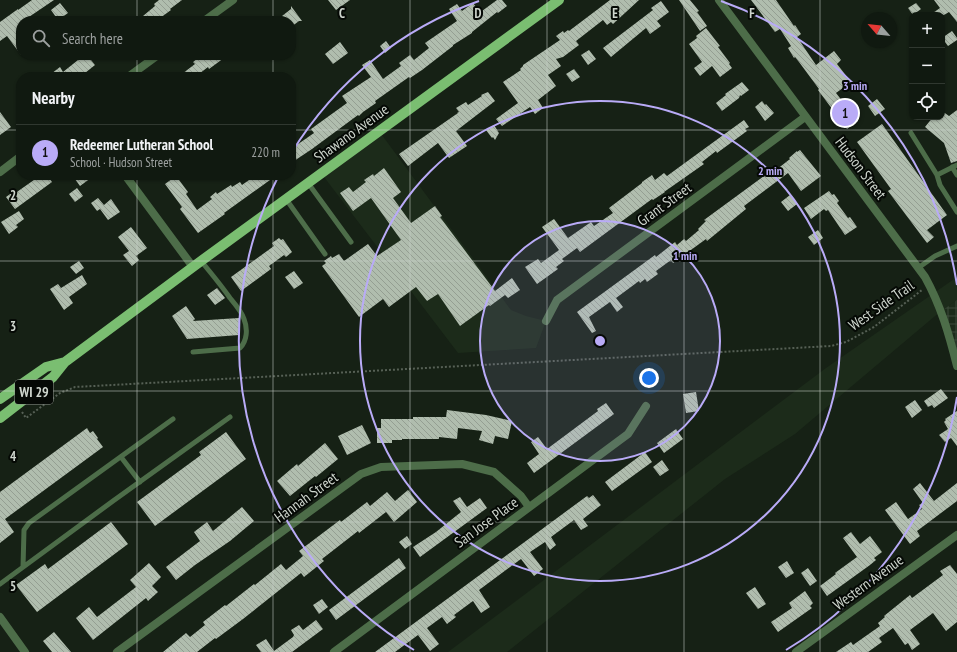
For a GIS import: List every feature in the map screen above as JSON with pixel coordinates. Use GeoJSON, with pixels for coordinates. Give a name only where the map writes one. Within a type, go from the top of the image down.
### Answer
{"type":"FeatureCollection","features":[{"type":"Feature","properties":{"kind":"main road","name":"Shawano Avenue"},"geometry":{"type":"LineString","coordinates":[[0,418],[54,377],[65,362],[559,0]]}},
{"type":"Feature","properties":{"kind":"main road","name":"Shawano Avenue"},"geometry":{"type":"LineString","coordinates":[[0,399],[46,367],[65,362]]}},
{"type":"Feature","properties":{"kind":"street"},"geometry":{"type":"LineString","coordinates":[[211,16],[233,0]]}},
{"type":"Feature","properties":{"kind":"street","name":"Hudson Street"},"geometry":{"type":"LineString","coordinates":[[719,0],[918,268],[938,302],[948,331],[957,366]]}},
{"type":"Feature","properties":{"kind":"street"},"geometry":{"type":"LineString","coordinates":[[135,72],[151,60]]}},
{"type":"Feature","properties":{"kind":"street","name":"Grant Street"},"geometry":{"type":"LineString","coordinates":[[546,321],[557,300],[805,117]]}},
{"type":"Feature","properties":{"kind":"street"},"geometry":{"type":"LineString","coordinates":[[0,172],[16,160]]}},
{"type":"Feature","properties":{"kind":"street"},"geometry":{"type":"LineString","coordinates":[[129,180],[197,264]]}},
{"type":"Feature","properties":{"kind":"street","name":"San Jose Place"},"geometry":{"type":"LineString","coordinates":[[334,652],[628,434],[646,406]]}},
{"type":"Feature","properties":{"kind":"street","name":"Hannah Street"},"geometry":{"type":"LineString","coordinates":[[117,652],[361,474],[381,467],[462,464],[494,472],[521,496],[529,507]]}},
{"type":"Feature","properties":{"kind":"street","name":"Western Avenue"},"geometry":{"type":"LineString","coordinates":[[796,652],[957,535]]}},
{"type":"Feature","properties":{"kind":"street"},"geometry":{"type":"LineString","coordinates":[[0,617],[25,652]]}},
{"type":"Feature","properties":{"kind":"lane"},"geometry":{"type":"LineString","coordinates":[[911,133],[937,175],[940,185],[957,212]]}},
{"type":"Feature","properties":{"kind":"lane"},"geometry":{"type":"LineString","coordinates":[[937,175],[954,166],[957,175]]}},
{"type":"Feature","properties":{"kind":"lane"},"geometry":{"type":"LineString","coordinates":[[308,183],[351,242]]}},
{"type":"Feature","properties":{"kind":"lane"},"geometry":{"type":"LineString","coordinates":[[286,199],[325,254]]}},
{"type":"Feature","properties":{"kind":"lane"},"geometry":{"type":"LineString","coordinates":[[918,268],[935,256],[957,246]]}},
{"type":"Feature","properties":{"kind":"lane"},"geometry":{"type":"LineString","coordinates":[[192,352],[240,348],[246,339],[244,318],[217,280],[197,264]]}},
{"type":"Feature","properties":{"kind":"lane"},"geometry":{"type":"LineString","coordinates":[[0,584],[230,417]]}},
{"type":"Feature","properties":{"kind":"lane"},"geometry":{"type":"LineString","coordinates":[[22,567],[24,530],[29,523],[172,420]]}},
{"type":"Feature","properties":{"kind":"lane"},"geometry":{"type":"LineString","coordinates":[[121,457],[140,482]]}},
{"type":"Feature","properties":{"kind":"path","name":"West Side Trail"},"geometry":{"type":"LineString","coordinates":[[75,387],[831,346],[846,342],[874,327],[929,285]]}},
{"type":"Feature","properties":{"kind":"shaded area"},"geometry":{"type":"Polygon","coordinates":[[[379,131],[511,310],[526,316],[546,321],[536,348],[458,353],[321,173],[379,131]]]}},
{"type":"Feature","properties":{"kind":"shaded area"},"geometry":{"type":"Polygon","coordinates":[[[957,277],[957,300],[941,311],[795,434],[725,479],[507,652],[448,652],[826,368],[957,277]]]}},
{"type":"Feature","properties":{"kind":"shaded area"},"geometry":{"type":"Polygon","coordinates":[[[957,300],[957,366],[941,311],[957,300]]]}},
{"type":"Feature","properties":{"kind":"building"},"geometry":{"type":"Polygon","coordinates":[[[32,0],[54,0],[30,16],[16,16],[16,48],[7,36],[0,41],[0,22],[32,0]]]}},
{"type":"Feature","properties":{"kind":"building"},"geometry":{"type":"Polygon","coordinates":[[[159,0],[182,0],[163,16],[143,16],[155,6],[154,4],[159,0]]]}},
{"type":"Feature","properties":{"kind":"building"},"geometry":{"type":"Polygon","coordinates":[[[328,0],[350,0],[336,10],[328,0]]]}},
{"type":"Feature","properties":{"kind":"building"},"geometry":{"type":"Polygon","coordinates":[[[497,0],[502,0],[507,6],[498,13],[497,12],[472,33],[453,45],[422,70],[410,78],[409,77],[375,101],[376,103],[359,116],[358,115],[296,160],[296,146],[314,133],[311,129],[347,103],[342,96],[371,77],[362,65],[370,60],[383,79],[401,66],[399,63],[410,55],[414,60],[429,48],[425,43],[457,21],[449,9],[457,4],[462,11],[473,3],[479,11],[482,9],[482,11],[497,0]]]}},
{"type":"Feature","properties":{"kind":"building"},"geometry":{"type":"Polygon","coordinates":[[[610,0],[639,0],[613,24],[611,22],[607,25],[603,20],[576,41],[579,45],[563,57],[556,59],[561,66],[548,75],[556,86],[538,100],[543,108],[535,114],[530,107],[502,126],[496,119],[518,103],[503,82],[521,70],[520,69],[523,65],[560,40],[556,36],[563,31],[564,33],[568,30],[569,31],[610,0]]]}},
{"type":"Feature","properties":{"kind":"building"},"geometry":{"type":"Polygon","coordinates":[[[679,0],[690,0],[699,11],[697,12],[707,26],[700,31],[679,0]]]}},
{"type":"Feature","properties":{"kind":"building"},"geometry":{"type":"Polygon","coordinates":[[[751,0],[776,0],[801,34],[797,37],[816,65],[834,51],[841,60],[837,64],[851,82],[836,93],[858,121],[847,129],[799,62],[795,57],[794,58],[788,48],[791,46],[780,29],[775,32],[751,0]]]}},
{"type":"Feature","properties":{"kind":"building"},"geometry":{"type":"Polygon","coordinates":[[[934,0],[957,0],[957,22],[949,12],[945,14],[945,12],[934,12],[940,8],[934,0]]]}},
{"type":"Feature","properties":{"kind":"building"},"geometry":{"type":"Polygon","coordinates":[[[661,1],[669,12],[657,21],[661,26],[650,34],[646,28],[611,57],[603,48],[653,10],[651,8],[661,1]]]}},
{"type":"Feature","properties":{"kind":"building"},"geometry":{"type":"Polygon","coordinates":[[[60,3],[68,13],[64,16],[55,16],[51,10],[60,3]]]}},
{"type":"Feature","properties":{"kind":"building"},"geometry":{"type":"Polygon","coordinates":[[[916,3],[921,9],[917,12],[911,12],[908,8],[916,3]]]}},
{"type":"Feature","properties":{"kind":"building"},"geometry":{"type":"Polygon","coordinates":[[[291,6],[302,21],[296,23],[296,16],[282,16],[291,9],[291,6]]]}},
{"type":"Feature","properties":{"kind":"building"},"geometry":{"type":"Polygon","coordinates":[[[706,28],[720,46],[718,47],[732,68],[720,77],[712,66],[700,76],[694,68],[702,62],[689,44],[706,28]]]}},
{"type":"Feature","properties":{"kind":"building"},"geometry":{"type":"Polygon","coordinates":[[[952,31],[957,40],[948,46],[945,42],[945,36],[952,31]]]}},
{"type":"Feature","properties":{"kind":"building"},"geometry":{"type":"Polygon","coordinates":[[[386,41],[391,48],[385,53],[380,46],[386,41]]]}},
{"type":"Feature","properties":{"kind":"building"},"geometry":{"type":"Polygon","coordinates":[[[340,42],[348,53],[333,64],[325,54],[340,42]]]}},
{"type":"Feature","properties":{"kind":"building"},"geometry":{"type":"Polygon","coordinates":[[[589,50],[596,59],[588,65],[581,55],[589,50]]]}},
{"type":"Feature","properties":{"kind":"building"},"geometry":{"type":"Polygon","coordinates":[[[78,60],[91,60],[95,65],[86,72],[63,72],[78,60]]]}},
{"type":"Feature","properties":{"kind":"building"},"geometry":{"type":"Polygon","coordinates":[[[196,60],[221,60],[209,69],[208,67],[202,72],[185,72],[195,64],[193,62],[196,60]]]}},
{"type":"Feature","properties":{"kind":"building"},"geometry":{"type":"Polygon","coordinates":[[[60,67],[63,72],[54,72],[60,67]]]}},
{"type":"Feature","properties":{"kind":"building"},"geometry":{"type":"Polygon","coordinates":[[[574,69],[580,77],[572,82],[566,74],[574,69]]]}},
{"type":"Feature","properties":{"kind":"building"},"geometry":{"type":"Polygon","coordinates":[[[742,82],[749,90],[741,96],[740,95],[739,98],[722,111],[716,103],[726,95],[725,94],[742,82]]]}},
{"type":"Feature","properties":{"kind":"building"},"geometry":{"type":"Polygon","coordinates":[[[488,92],[495,101],[456,131],[467,146],[449,158],[438,143],[408,166],[399,154],[458,113],[459,112],[456,108],[466,102],[468,105],[482,96],[481,95],[488,92]]]}},
{"type":"Feature","properties":{"kind":"building"},"geometry":{"type":"Polygon","coordinates":[[[877,99],[885,109],[875,116],[868,106],[877,99]]]}},
{"type":"Feature","properties":{"kind":"building"},"geometry":{"type":"Polygon","coordinates":[[[762,101],[774,113],[765,121],[755,107],[762,101]]]}},
{"type":"Feature","properties":{"kind":"building"},"geometry":{"type":"Polygon","coordinates":[[[957,110],[957,161],[951,163],[944,143],[925,127],[931,120],[945,120],[945,113],[949,116],[957,110]]]}},
{"type":"Feature","properties":{"kind":"building"},"geometry":{"type":"Polygon","coordinates":[[[0,112],[11,127],[0,135],[0,112]]]}},
{"type":"Feature","properties":{"kind":"building"},"geometry":{"type":"Polygon","coordinates":[[[744,120],[749,127],[745,129],[747,131],[717,153],[716,151],[702,162],[704,164],[665,192],[653,200],[652,199],[580,252],[577,248],[562,259],[564,261],[556,267],[558,269],[537,284],[525,267],[538,259],[541,263],[559,250],[542,227],[554,219],[568,238],[591,222],[594,226],[613,213],[609,208],[642,182],[652,175],[655,180],[664,173],[667,176],[744,120]]]}},
{"type":"Feature","properties":{"kind":"building"},"geometry":{"type":"Polygon","coordinates":[[[882,124],[947,215],[927,230],[934,237],[927,243],[888,191],[891,189],[857,142],[882,124]]]}},
{"type":"Feature","properties":{"kind":"building"},"geometry":{"type":"Polygon","coordinates":[[[494,125],[499,133],[495,140],[486,130],[494,125]]]}},
{"type":"Feature","properties":{"kind":"building"},"geometry":{"type":"Polygon","coordinates":[[[800,150],[821,176],[801,191],[788,173],[744,206],[746,209],[707,241],[706,239],[673,263],[671,260],[656,271],[658,274],[647,282],[645,279],[640,283],[639,281],[616,298],[623,307],[617,312],[610,302],[589,317],[596,331],[592,333],[577,312],[655,255],[656,257],[675,242],[677,245],[684,239],[686,241],[699,230],[698,229],[706,221],[704,220],[775,168],[776,170],[800,150]]]}},
{"type":"Feature","properties":{"kind":"building"},"geometry":{"type":"Polygon","coordinates":[[[384,168],[401,192],[393,198],[411,223],[435,206],[442,216],[440,217],[495,291],[512,278],[520,290],[508,298],[505,295],[460,326],[438,294],[427,301],[416,287],[389,307],[383,299],[359,317],[322,266],[326,263],[324,261],[331,256],[332,258],[339,254],[344,261],[368,244],[377,256],[401,240],[371,198],[353,211],[340,193],[349,187],[353,192],[366,182],[364,180],[373,174],[374,176],[384,168]]]}},
{"type":"Feature","properties":{"kind":"building"},"geometry":{"type":"Polygon","coordinates":[[[34,180],[51,180],[52,182],[15,209],[6,197],[13,192],[14,194],[34,180]]]}},
{"type":"Feature","properties":{"kind":"building"},"geometry":{"type":"Polygon","coordinates":[[[76,180],[88,180],[80,186],[76,180]]]}},
{"type":"Feature","properties":{"kind":"building"},"geometry":{"type":"Polygon","coordinates":[[[170,180],[179,180],[188,192],[186,194],[197,210],[212,199],[210,197],[216,192],[217,194],[231,185],[232,187],[240,182],[242,185],[249,180],[270,180],[198,233],[180,209],[182,207],[165,184],[170,180]]]}},
{"type":"Feature","properties":{"kind":"building"},"geometry":{"type":"Polygon","coordinates":[[[77,188],[83,196],[75,202],[69,194],[77,188]]]}},
{"type":"Feature","properties":{"kind":"building"},"geometry":{"type":"Polygon","coordinates":[[[829,191],[832,195],[834,194],[839,201],[837,203],[857,227],[845,235],[828,210],[826,211],[824,209],[811,219],[804,208],[829,191]]]}},
{"type":"Feature","properties":{"kind":"building"},"geometry":{"type":"Polygon","coordinates":[[[790,195],[797,204],[788,211],[781,202],[790,195]]]}},
{"type":"Feature","properties":{"kind":"building"},"geometry":{"type":"Polygon","coordinates":[[[98,198],[104,205],[111,199],[120,212],[108,220],[100,209],[97,211],[91,203],[98,198]]]}},
{"type":"Feature","properties":{"kind":"building"},"geometry":{"type":"Polygon","coordinates":[[[19,211],[24,219],[16,225],[18,227],[9,234],[1,222],[19,211]]]}},
{"type":"Feature","properties":{"kind":"building"},"geometry":{"type":"Polygon","coordinates":[[[131,227],[147,248],[136,256],[139,260],[132,266],[123,255],[129,251],[118,237],[131,227]]]}},
{"type":"Feature","properties":{"kind":"building"},"geometry":{"type":"Polygon","coordinates":[[[818,230],[823,238],[814,245],[808,237],[818,230]]]}},
{"type":"Feature","properties":{"kind":"building"},"geometry":{"type":"Polygon","coordinates":[[[279,238],[281,240],[283,239],[292,252],[286,257],[284,255],[269,266],[271,269],[241,291],[231,277],[274,246],[272,243],[279,238]]]}},
{"type":"Feature","properties":{"kind":"building"},"geometry":{"type":"Polygon","coordinates":[[[79,261],[84,268],[76,274],[70,267],[79,261]]]}},
{"type":"Feature","properties":{"kind":"building"},"geometry":{"type":"Polygon","coordinates":[[[294,271],[303,283],[294,289],[285,277],[294,271]]]}},
{"type":"Feature","properties":{"kind":"building"},"geometry":{"type":"Polygon","coordinates":[[[82,275],[87,284],[69,297],[73,303],[64,310],[50,289],[58,284],[61,288],[82,275]]]}},
{"type":"Feature","properties":{"kind":"building"},"geometry":{"type":"Polygon","coordinates":[[[217,288],[225,298],[215,305],[207,295],[217,288]]]}},
{"type":"Feature","properties":{"kind":"building"},"geometry":{"type":"Polygon","coordinates":[[[186,306],[195,319],[193,321],[239,318],[239,335],[187,339],[172,316],[186,306]]]}},
{"type":"Feature","properties":{"kind":"building"},"geometry":{"type":"Polygon","coordinates":[[[941,389],[948,398],[934,408],[932,405],[928,407],[924,401],[941,389]]]}},
{"type":"Feature","properties":{"kind":"building"},"geometry":{"type":"Polygon","coordinates":[[[696,392],[699,411],[686,413],[683,394],[696,392]]]}},
{"type":"Feature","properties":{"kind":"building"},"geometry":{"type":"Polygon","coordinates":[[[915,400],[922,410],[912,418],[905,407],[915,400]]]}},
{"type":"Feature","properties":{"kind":"building"},"geometry":{"type":"Polygon","coordinates":[[[606,403],[614,414],[534,473],[527,463],[539,454],[531,442],[538,437],[547,449],[598,411],[597,409],[606,403]]]}},
{"type":"Feature","properties":{"kind":"building"},"geometry":{"type":"Polygon","coordinates":[[[447,410],[486,415],[512,421],[508,439],[495,436],[493,444],[479,440],[482,431],[458,428],[457,439],[439,437],[439,439],[402,439],[392,440],[392,443],[377,443],[377,428],[381,428],[381,419],[446,417],[447,410]]]}},
{"type":"Feature","properties":{"kind":"building"},"geometry":{"type":"Polygon","coordinates":[[[957,411],[957,446],[951,438],[945,442],[939,435],[948,429],[944,422],[946,420],[945,419],[957,411]]]}},
{"type":"Feature","properties":{"kind":"building"},"geometry":{"type":"Polygon","coordinates":[[[362,425],[371,443],[347,455],[338,436],[362,425]]]}},
{"type":"Feature","properties":{"kind":"building"},"geometry":{"type":"Polygon","coordinates":[[[87,428],[90,433],[93,431],[103,447],[5,519],[14,532],[0,543],[0,492],[87,428]]]}},
{"type":"Feature","properties":{"kind":"building"},"geometry":{"type":"Polygon","coordinates":[[[676,429],[683,439],[664,453],[657,443],[676,429]]]}},
{"type":"Feature","properties":{"kind":"building"},"geometry":{"type":"Polygon","coordinates":[[[226,432],[246,459],[155,526],[137,502],[201,455],[199,452],[226,432]]]}},
{"type":"Feature","properties":{"kind":"building"},"geometry":{"type":"Polygon","coordinates":[[[325,443],[338,459],[290,496],[277,481],[297,464],[298,466],[325,443]]]}},
{"type":"Feature","properties":{"kind":"building"},"geometry":{"type":"Polygon","coordinates":[[[645,452],[652,462],[612,491],[605,482],[645,452]]]}},
{"type":"Feature","properties":{"kind":"building"},"geometry":{"type":"Polygon","coordinates":[[[662,460],[669,470],[660,476],[653,467],[662,460]]]}},
{"type":"Feature","properties":{"kind":"building"},"geometry":{"type":"Polygon","coordinates":[[[920,483],[934,501],[957,483],[957,501],[917,531],[920,536],[910,544],[885,510],[896,502],[908,519],[922,509],[919,505],[923,503],[913,489],[920,483]]]}},
{"type":"Feature","properties":{"kind":"building"},"geometry":{"type":"Polygon","coordinates":[[[408,490],[417,502],[394,522],[386,512],[359,533],[358,531],[322,559],[324,561],[304,577],[301,573],[243,619],[197,652],[163,652],[186,633],[190,637],[205,625],[203,622],[254,584],[255,585],[281,564],[286,570],[303,556],[299,551],[367,502],[370,506],[387,492],[395,501],[408,490]]]}},
{"type":"Feature","properties":{"kind":"building"},"geometry":{"type":"Polygon","coordinates":[[[593,495],[601,505],[583,519],[588,526],[581,530],[574,520],[551,537],[556,545],[550,550],[545,542],[530,552],[543,569],[534,576],[521,559],[479,590],[490,607],[481,613],[473,601],[454,615],[456,617],[447,624],[442,617],[427,628],[439,644],[430,651],[418,635],[395,652],[375,652],[587,496],[589,498],[593,495]]]}},
{"type":"Feature","properties":{"kind":"building"},"geometry":{"type":"Polygon","coordinates":[[[460,497],[467,507],[480,498],[487,508],[420,557],[413,547],[436,532],[461,512],[453,501],[460,497]]]}},
{"type":"Feature","properties":{"kind":"building"},"geometry":{"type":"Polygon","coordinates":[[[242,507],[254,521],[230,541],[176,580],[166,567],[200,541],[194,532],[207,522],[213,531],[242,507]]]}},
{"type":"Feature","properties":{"kind":"building"},"geometry":{"type":"Polygon","coordinates":[[[111,522],[128,544],[37,612],[16,585],[45,564],[48,569],[111,522]]]}},
{"type":"Feature","properties":{"kind":"building"},"geometry":{"type":"Polygon","coordinates":[[[851,532],[860,544],[870,536],[882,552],[874,558],[876,560],[870,565],[827,596],[820,586],[857,557],[843,538],[851,532]]]}},
{"type":"Feature","properties":{"kind":"building"},"geometry":{"type":"Polygon","coordinates":[[[407,536],[412,544],[405,549],[399,542],[407,536]]]}},
{"type":"Feature","properties":{"kind":"building"},"geometry":{"type":"Polygon","coordinates":[[[399,558],[406,568],[336,620],[329,610],[399,558]]]}},
{"type":"Feature","properties":{"kind":"building"},"geometry":{"type":"Polygon","coordinates":[[[787,561],[794,573],[786,578],[778,567],[787,561]]]}},
{"type":"Feature","properties":{"kind":"building"},"geometry":{"type":"Polygon","coordinates":[[[149,563],[161,577],[152,586],[158,592],[148,601],[146,598],[93,640],[76,618],[89,607],[97,617],[136,587],[130,580],[149,563]]]}},
{"type":"Feature","properties":{"kind":"building"},"geometry":{"type":"Polygon","coordinates":[[[950,565],[957,574],[957,622],[946,631],[933,613],[910,630],[920,644],[912,650],[908,643],[905,645],[893,628],[879,638],[882,642],[868,652],[836,652],[851,642],[853,645],[880,626],[878,623],[885,617],[884,616],[910,595],[912,598],[943,575],[940,571],[950,565]]]}},
{"type":"Feature","properties":{"kind":"building"},"geometry":{"type":"Polygon","coordinates":[[[808,568],[817,581],[810,586],[801,573],[808,568]]]}},
{"type":"Feature","properties":{"kind":"building"},"geometry":{"type":"Polygon","coordinates":[[[755,587],[766,604],[758,609],[746,593],[755,587]]]}},
{"type":"Feature","properties":{"kind":"building"},"geometry":{"type":"Polygon","coordinates":[[[805,591],[813,603],[810,606],[812,608],[778,632],[771,622],[792,608],[789,603],[805,591]]]}},
{"type":"Feature","properties":{"kind":"building"},"geometry":{"type":"Polygon","coordinates":[[[322,599],[328,607],[319,614],[313,605],[322,599]]]}},
{"type":"Feature","properties":{"kind":"building"},"geometry":{"type":"Polygon","coordinates":[[[316,620],[323,629],[292,652],[261,652],[256,645],[266,639],[274,651],[293,637],[294,635],[291,630],[299,625],[303,630],[316,620]]]}},
{"type":"Feature","properties":{"kind":"building"},"geometry":{"type":"Polygon","coordinates":[[[54,632],[71,652],[52,652],[43,641],[54,632]]]}},
{"type":"Feature","properties":{"kind":"place","name":"Redeemer Lutheran School"},"geometry":{"type":"Point","coordinates":[845,113]}}]}
